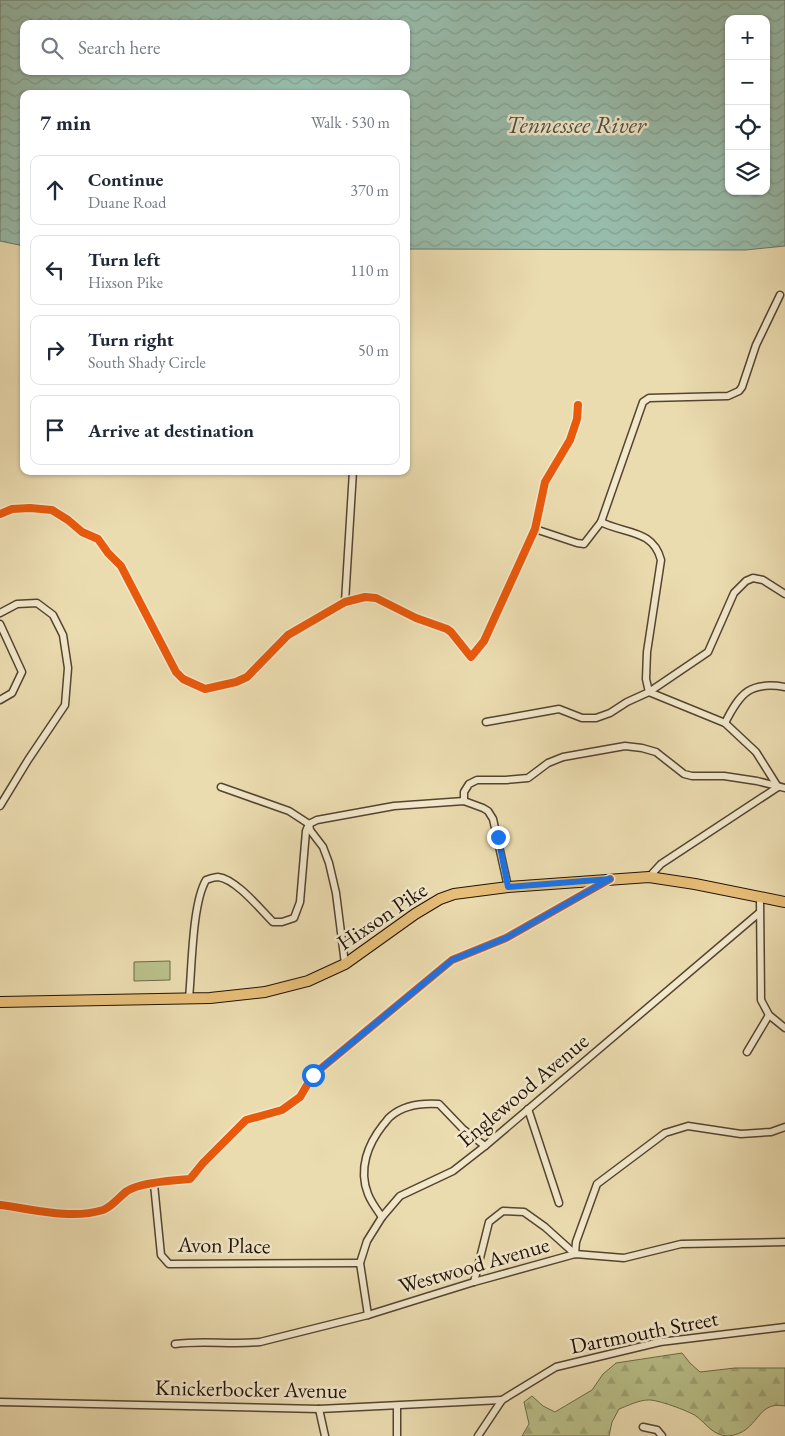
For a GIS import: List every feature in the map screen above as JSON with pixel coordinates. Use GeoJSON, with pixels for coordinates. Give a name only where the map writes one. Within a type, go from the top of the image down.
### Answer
{"type":"FeatureCollection","features":[{"type":"Feature","properties":{"kind":"main road","name":"Hixson Pike"},"geometry":{"type":"LineString","coordinates":[[0,1002],[231,997],[265,992],[308,981],[345,964],[440,898],[454,894],[508,887],[649,877],[696,884],[785,902]]}},
{"type":"Feature","properties":{"kind":"street"},"geometry":{"type":"LineString","coordinates":[[535,529],[584,544],[601,522],[642,402],[649,398],[728,396],[739,391],[756,345],[780,294]]}},
{"type":"Feature","properties":{"kind":"street"},"geometry":{"type":"LineString","coordinates":[[0,514],[12,510],[30,508],[52,510],[82,532],[98,539],[120,566],[176,672],[183,679],[205,689],[227,685],[246,677],[288,635],[345,602],[365,597],[376,598],[416,618],[447,629],[471,657],[484,641],[535,529],[545,482],[570,440],[577,419],[578,405]]}},
{"type":"Feature","properties":{"kind":"street"},"geometry":{"type":"LineString","coordinates":[[345,602],[352,475]]}},
{"type":"Feature","properties":{"kind":"street"},"geometry":{"type":"LineString","coordinates":[[601,522],[639,535],[651,541],[658,549],[661,560],[647,652],[646,679],[649,692]]}},
{"type":"Feature","properties":{"kind":"street"},"geometry":{"type":"LineString","coordinates":[[486,722],[507,720],[545,710],[559,709],[582,718],[596,718],[649,692],[708,652],[734,593],[746,581],[753,578],[763,580],[785,594]]}},
{"type":"Feature","properties":{"kind":"street"},"geometry":{"type":"LineString","coordinates":[[0,613],[17,604],[38,603],[54,615],[63,635],[68,668],[66,705],[28,760],[0,806]]}},
{"type":"Feature","properties":{"kind":"street"},"geometry":{"type":"LineString","coordinates":[[0,624],[22,672],[12,693],[0,700]]}},
{"type":"Feature","properties":{"kind":"street"},"geometry":{"type":"LineString","coordinates":[[725,723],[735,703],[748,691],[759,686],[773,685],[785,687]]}},
{"type":"Feature","properties":{"kind":"street"},"geometry":{"type":"LineString","coordinates":[[649,692],[725,723],[756,752],[781,787]]}},
{"type":"Feature","properties":{"kind":"street"},"geometry":{"type":"LineString","coordinates":[[464,801],[464,792],[469,784],[476,780],[528,778],[548,763],[563,757],[625,746],[656,752],[684,774],[692,776],[724,776],[781,787]]}},
{"type":"Feature","properties":{"kind":"street"},"geometry":{"type":"LineString","coordinates":[[221,787],[289,810],[309,824],[310,830],[323,846],[329,863],[336,893],[345,964]]}},
{"type":"Feature","properties":{"kind":"street"},"geometry":{"type":"LineString","coordinates":[[649,877],[661,864],[781,787]]}},
{"type":"Feature","properties":{"kind":"street"},"geometry":{"type":"LineString","coordinates":[[189,998],[196,913],[201,888],[206,880],[218,877],[228,881],[244,892],[273,922],[282,922],[294,918],[300,902],[306,831],[309,824],[317,820],[394,806],[464,801],[488,811],[493,819],[508,887]]}},
{"type":"Feature","properties":{"kind":"street"},"geometry":{"type":"LineString","coordinates":[[0,1205],[60,1213],[91,1213],[105,1209],[128,1190],[162,1181],[190,1178],[203,1162],[246,1120],[282,1110],[300,1097],[313,1075],[452,960],[506,938],[610,879]]}},
{"type":"Feature","properties":{"kind":"street"},"geometry":{"type":"LineString","coordinates":[[760,898],[761,1000],[769,1015],[785,1028]]}},
{"type":"Feature","properties":{"kind":"street","name":"Englewood Avenue"},"geometry":{"type":"LineString","coordinates":[[368,1315],[360,1263],[362,1252],[382,1217],[400,1196],[453,1172],[759,913]]}},
{"type":"Feature","properties":{"kind":"street"},"geometry":{"type":"LineString","coordinates":[[747,1052],[769,1015]]}},
{"type":"Feature","properties":{"kind":"street"},"geometry":{"type":"LineString","coordinates":[[382,1217],[368,1194],[364,1181],[366,1154],[372,1139],[391,1116],[408,1107],[422,1104],[439,1104],[463,1129],[485,1146]]}},
{"type":"Feature","properties":{"kind":"street"},"geometry":{"type":"LineString","coordinates":[[528,1109],[559,1203]]}},
{"type":"Feature","properties":{"kind":"street"},"geometry":{"type":"LineString","coordinates":[[575,1254],[576,1242],[597,1184],[665,1133],[688,1126],[741,1134],[771,1132],[785,1127]]}},
{"type":"Feature","properties":{"kind":"street","name":"Avon Place"},"geometry":{"type":"LineString","coordinates":[[154,1184],[161,1255],[169,1264],[360,1263]]}},
{"type":"Feature","properties":{"kind":"street"},"geometry":{"type":"LineString","coordinates":[[474,1282],[489,1222],[503,1211],[524,1212],[545,1227],[575,1254]]}},
{"type":"Feature","properties":{"kind":"street","name":"Westwood Avenue"},"geometry":{"type":"LineString","coordinates":[[175,1344],[210,1341],[242,1344],[260,1342],[368,1315],[474,1282],[575,1254],[624,1258],[682,1244],[785,1242]]}},
{"type":"Feature","properties":{"kind":"street","name":"Dartmouth Street"},"geometry":{"type":"LineString","coordinates":[[478,1436],[502,1400],[556,1367],[660,1342],[785,1327]]}},
{"type":"Feature","properties":{"kind":"street","name":"Knickerbocker Avenue"},"geometry":{"type":"LineString","coordinates":[[0,1402],[319,1409],[502,1400]]}},
{"type":"Feature","properties":{"kind":"street"},"geometry":{"type":"LineString","coordinates":[[396,1406],[397,1436]]}},
{"type":"Feature","properties":{"kind":"street"},"geometry":{"type":"LineString","coordinates":[[319,1409],[325,1436]]}},
{"type":"Feature","properties":{"kind":"street"},"geometry":{"type":"LineString","coordinates":[[643,1427],[657,1430],[662,1436]]}},
{"type":"Feature","properties":{"kind":"green space"},"geometry":{"type":"Polygon","coordinates":[[[170,961],[170,980],[134,981],[134,962],[170,961]]]}},
{"type":"Feature","properties":{"kind":"green space"},"geometry":{"type":"Polygon","coordinates":[[[682,1353],[700,1372],[735,1368],[785,1368],[785,1406],[775,1405],[768,1408],[746,1429],[738,1434],[728,1436],[714,1432],[696,1416],[687,1411],[665,1403],[644,1400],[619,1409],[612,1422],[609,1436],[522,1436],[529,1424],[524,1402],[532,1396],[543,1406],[555,1412],[592,1390],[603,1374],[616,1363],[682,1353]]]}},
{"type":"Feature","properties":{"kind":"water","name":"Tennessee River"},"geometry":{"type":"Polygon","coordinates":[[[0,0],[785,0],[785,246],[745,250],[410,249],[410,90],[20,90],[20,245],[0,241],[0,0]]]}},
{"type":"Feature","properties":{"kind":"cycle path"},"geometry":{"type":"LineString","coordinates":[[0,514],[12,509],[52,510],[82,532],[98,539],[121,566],[176,672],[183,679],[205,689],[236,682],[247,677],[288,635],[345,602],[365,597],[376,598],[416,618],[447,629],[471,657],[484,641],[535,529],[545,482],[570,440],[577,419],[578,405]]}},
{"type":"Feature","properties":{"kind":"cycle path"},"geometry":{"type":"LineString","coordinates":[[0,1205],[51,1213],[90,1213],[106,1209],[133,1188],[157,1182],[190,1179],[203,1163],[246,1120],[282,1110],[300,1097],[313,1075],[452,960],[506,938],[610,879]]}},
{"type":"Feature","properties":{"kind":"route"},"geometry":{"type":"LineString","coordinates":[[313,1075],[452,960],[506,938],[610,879],[508,887],[498,837]]}}]}
